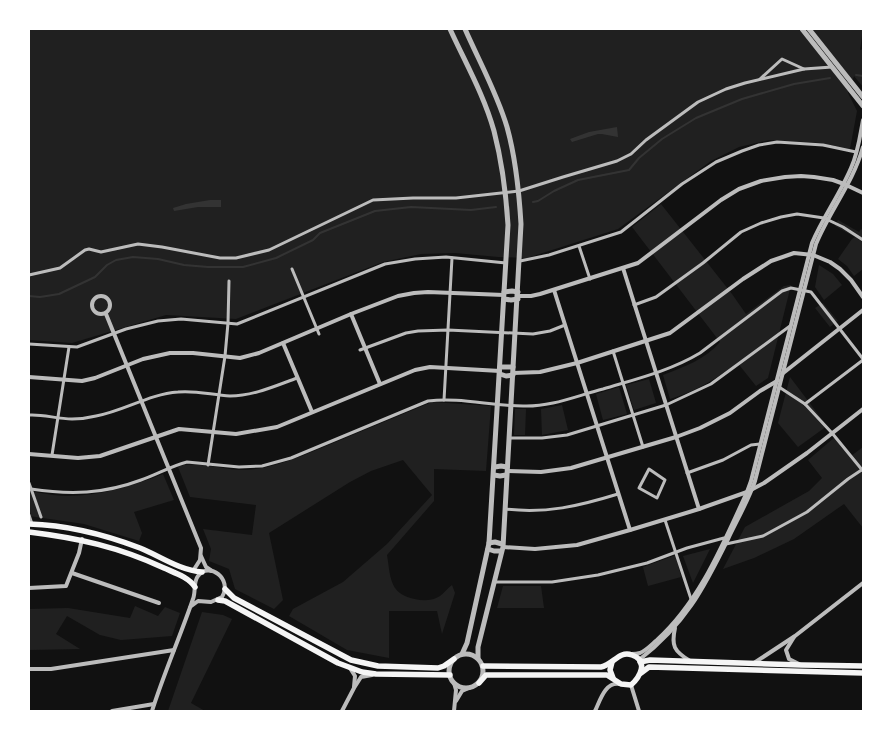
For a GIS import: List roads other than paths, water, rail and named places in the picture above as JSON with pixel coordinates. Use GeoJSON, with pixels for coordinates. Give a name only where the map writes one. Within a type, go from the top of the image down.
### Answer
{"type":"FeatureCollection","features":[{"type":"Feature","properties":{"kind":"main road"},"geometry":{"type":"LineString","coordinates":[[31,524],[97,534],[140,548],[176,566],[193,572],[202,572]]}},
{"type":"Feature","properties":{"kind":"main road"},"geometry":{"type":"LineString","coordinates":[[29,532],[82,540],[138,556],[190,581],[195,589]]}},
{"type":"Feature","properties":{"kind":"main road"},"geometry":{"type":"LineString","coordinates":[[225,589],[234,598],[351,660],[378,666],[438,668],[454,659]]}},
{"type":"Feature","properties":{"kind":"main road"},"geometry":{"type":"LineString","coordinates":[[218,600],[225,601],[338,663],[350,668],[376,674],[450,675]]}},
{"type":"Feature","properties":{"kind":"main road"},"geometry":{"type":"LineString","coordinates":[[483,666],[601,667],[606,666],[620,655],[631,654],[642,666],[641,673]]}},
{"type":"Feature","properties":{"kind":"main road"},"geometry":{"type":"LineString","coordinates":[[639,661],[650,660],[863,666]]}},
{"type":"Feature","properties":{"kind":"main road"},"geometry":{"type":"LineString","coordinates":[[612,662],[610,670],[613,678]]}},
{"type":"Feature","properties":{"kind":"main road"},"geometry":{"type":"LineString","coordinates":[[479,682],[486,675],[607,675],[622,684],[631,685],[641,673],[649,667],[863,673]]}},
{"type":"Feature","properties":{"kind":"street"},"geometry":{"type":"LineString","coordinates":[[450,29],[475,81],[494,130],[506,192],[508,225],[489,543],[466,643],[462,654]]}},
{"type":"Feature","properties":{"kind":"street"},"geometry":{"type":"LineString","coordinates":[[465,29],[487,75],[507,127],[515,159],[521,224],[516,334],[502,547],[478,647],[478,658]]}},
{"type":"Feature","properties":{"kind":"street"},"geometry":{"type":"LineString","coordinates":[[802,29],[863,106]]}},
{"type":"Feature","properties":{"kind":"street"},"geometry":{"type":"LineString","coordinates":[[810,29],[863,97]]}},
{"type":"Feature","properties":{"kind":"street"},"geometry":{"type":"LineString","coordinates":[[759,80],[782,59],[804,70]]}},
{"type":"Feature","properties":{"kind":"street"},"geometry":{"type":"LineString","coordinates":[[29,276],[60,268],[89,249],[101,252],[138,244],[220,258],[236,258],[269,250],[373,200],[456,198],[519,191],[617,161],[631,154],[646,140],[698,102],[726,89],[745,83],[804,70],[832,67]]}},
{"type":"Feature","properties":{"kind":"street"},"geometry":{"type":"LineString","coordinates":[[846,185],[856,152],[863,120]]}},
{"type":"Feature","properties":{"kind":"street"},"geometry":{"type":"LineString","coordinates":[[520,262],[549,255],[620,232],[658,205],[682,184],[716,162],[759,145],[776,142],[823,145],[856,152]]}},
{"type":"Feature","properties":{"kind":"street"},"geometry":{"type":"LineString","coordinates":[[631,654],[640,653],[647,649],[676,620],[709,571],[747,492],[777,384],[782,374],[817,231],[857,167],[863,147]]}},
{"type":"Feature","properties":{"kind":"street"},"geometry":{"type":"LineString","coordinates":[[29,378],[82,381],[95,378],[143,359],[170,353],[193,353],[240,358],[260,353],[317,328],[398,296],[428,292],[451,292],[518,296],[535,295],[554,290],[638,263],[721,200],[739,189],[761,181],[785,177],[814,177],[833,180],[863,193]]}},
{"type":"Feature","properties":{"kind":"street"},"geometry":{"type":"LineString","coordinates":[[634,305],[656,297],[703,263],[741,232],[761,223],[797,214],[826,218],[863,240]]}},
{"type":"Feature","properties":{"kind":"street"},"geometry":{"type":"LineString","coordinates":[[579,246],[590,279]]}},
{"type":"Feature","properties":{"kind":"street"},"geometry":{"type":"LineString","coordinates":[[29,454],[78,458],[100,456],[179,429],[236,434],[259,431],[277,427],[414,370],[447,368],[540,372],[577,363],[670,333],[743,279],[771,261],[794,253],[811,254],[830,262],[840,269],[863,297]]}},
{"type":"Feature","properties":{"kind":"street"},"geometry":{"type":"LineString","coordinates":[[29,344],[77,347],[126,329],[158,321],[181,319],[237,324],[385,264],[415,260],[452,258],[506,262]]}},
{"type":"Feature","properties":{"kind":"street"},"geometry":{"type":"LineString","coordinates":[[444,400],[452,258]]}},
{"type":"Feature","properties":{"kind":"street"},"geometry":{"type":"LineString","coordinates":[[623,268],[699,509]]}},
{"type":"Feature","properties":{"kind":"street"},"geometry":{"type":"LineString","coordinates":[[292,269],[320,334]]}},
{"type":"Feature","properties":{"kind":"street"},"geometry":{"type":"LineString","coordinates":[[208,465],[225,356],[228,323],[229,281]]}},
{"type":"Feature","properties":{"kind":"street"},"geometry":{"type":"LineString","coordinates":[[31,489],[55,493],[89,493],[108,490],[140,481],[187,462],[239,467],[262,466],[291,458],[428,401],[444,400],[511,405],[542,405],[562,402],[679,365],[700,353],[782,292],[791,288],[812,292],[863,359],[805,404]]}},
{"type":"Feature","properties":{"kind":"street"},"geometry":{"type":"LineString","coordinates":[[554,290],[630,530]]}},
{"type":"Feature","properties":{"kind":"street"},"geometry":{"type":"LineString","coordinates":[[639,661],[675,627],[700,594],[752,490],[790,326],[802,290]]}},
{"type":"Feature","properties":{"kind":"street"},"geometry":{"type":"LineString","coordinates":[[504,295],[512,291],[518,296]]}},
{"type":"Feature","properties":{"kind":"street"},"geometry":{"type":"LineString","coordinates":[[104,297],[109,300],[110,309],[106,314],[100,315],[92,309],[92,303],[95,298],[104,297]]}},
{"type":"Feature","properties":{"kind":"street"},"geometry":{"type":"LineString","coordinates":[[782,374],[863,310]]}},
{"type":"Feature","properties":{"kind":"street"},"geometry":{"type":"LineString","coordinates":[[106,314],[194,526],[201,548],[201,556],[193,572]]}},
{"type":"Feature","properties":{"kind":"street"},"geometry":{"type":"LineString","coordinates":[[351,314],[380,384]]}},
{"type":"Feature","properties":{"kind":"street"},"geometry":{"type":"LineString","coordinates":[[360,350],[406,333],[425,330],[532,334],[550,331],[565,325]]}},
{"type":"Feature","properties":{"kind":"street"},"geometry":{"type":"LineString","coordinates":[[508,438],[559,437],[666,405],[711,384],[790,326]]}},
{"type":"Feature","properties":{"kind":"street"},"geometry":{"type":"LineString","coordinates":[[283,343],[312,412]]}},
{"type":"Feature","properties":{"kind":"street"},"geometry":{"type":"LineString","coordinates":[[52,455],[69,347]]}},
{"type":"Feature","properties":{"kind":"street"},"geometry":{"type":"LineString","coordinates":[[612,352],[643,447]]}},
{"type":"Feature","properties":{"kind":"street"},"geometry":{"type":"LineString","coordinates":[[500,371],[506,376],[513,372]]}},
{"type":"Feature","properties":{"kind":"street"},"geometry":{"type":"LineString","coordinates":[[29,415],[71,419],[97,416],[120,410],[141,400],[178,392],[199,392],[228,396],[247,395],[297,378]]}},
{"type":"Feature","properties":{"kind":"street"},"geometry":{"type":"LineString","coordinates":[[726,544],[763,536],[782,526],[807,512],[848,479],[863,470],[805,404],[777,384]]}},
{"type":"Feature","properties":{"kind":"street"},"geometry":{"type":"LineString","coordinates":[[494,467],[500,466],[507,471],[549,471],[571,468],[607,458],[700,428],[730,413],[760,391],[777,384]]}},
{"type":"Feature","properties":{"kind":"street"},"geometry":{"type":"LineString","coordinates":[[488,549],[494,551],[502,547],[536,549],[577,545],[665,520],[747,492],[764,483],[863,409]]}},
{"type":"Feature","properties":{"kind":"street"},"geometry":{"type":"LineString","coordinates":[[687,473],[723,460],[752,445],[760,444]]}},
{"type":"Feature","properties":{"kind":"street"},"geometry":{"type":"LineString","coordinates":[[649,469],[665,480],[657,498],[639,488],[649,469]]}},
{"type":"Feature","properties":{"kind":"street"},"geometry":{"type":"LineString","coordinates":[[494,475],[500,476],[507,471]]}},
{"type":"Feature","properties":{"kind":"street"},"geometry":{"type":"LineString","coordinates":[[29,483],[41,517]]}},
{"type":"Feature","properties":{"kind":"street"},"geometry":{"type":"LineString","coordinates":[[505,509],[529,511],[554,509],[584,504],[618,494]]}},
{"type":"Feature","properties":{"kind":"street"},"geometry":{"type":"LineString","coordinates":[[29,515],[31,524]]}},
{"type":"Feature","properties":{"kind":"street"},"geometry":{"type":"LineString","coordinates":[[665,520],[691,599]]}},
{"type":"Feature","properties":{"kind":"street"},"geometry":{"type":"LineString","coordinates":[[494,582],[552,582],[598,575],[647,563],[676,552],[724,538]]}},
{"type":"Feature","properties":{"kind":"street"},"geometry":{"type":"LineString","coordinates":[[29,588],[66,586],[72,573],[82,540]]}},
{"type":"Feature","properties":{"kind":"street"},"geometry":{"type":"LineString","coordinates":[[489,543],[495,542],[502,547]]}},
{"type":"Feature","properties":{"kind":"street"},"geometry":{"type":"LineString","coordinates":[[190,607],[198,601],[211,602],[218,600],[222,597],[225,589],[222,577],[206,567],[201,556]]}},
{"type":"Feature","properties":{"kind":"street"},"geometry":{"type":"LineString","coordinates":[[152,711],[194,597],[198,576],[202,572],[212,571]]}},
{"type":"Feature","properties":{"kind":"street"},"geometry":{"type":"LineString","coordinates":[[72,573],[159,603]]}},
{"type":"Feature","properties":{"kind":"street"},"geometry":{"type":"LineString","coordinates":[[754,663],[795,636],[863,583]]}},
{"type":"Feature","properties":{"kind":"street"},"geometry":{"type":"LineString","coordinates":[[195,589],[198,596],[206,601]]}},
{"type":"Feature","properties":{"kind":"street"},"geometry":{"type":"LineString","coordinates":[[675,627],[672,642],[674,648],[680,655],[690,662]]}},
{"type":"Feature","properties":{"kind":"street"},"geometry":{"type":"LineString","coordinates":[[795,636],[786,650],[789,659],[802,665]]}},
{"type":"Feature","properties":{"kind":"street"},"geometry":{"type":"LineString","coordinates":[[29,669],[51,669],[174,650]]}},
{"type":"Feature","properties":{"kind":"street"},"geometry":{"type":"LineString","coordinates":[[454,711],[456,690],[450,675],[450,666],[454,659],[462,654],[470,654],[478,658],[483,666],[483,675],[479,682],[462,691],[456,701]]}},
{"type":"Feature","properties":{"kind":"street"},"geometry":{"type":"LineString","coordinates":[[350,668],[355,676],[354,688]]}},
{"type":"Feature","properties":{"kind":"street"},"geometry":{"type":"LineString","coordinates":[[342,711],[361,677],[376,674]]}},
{"type":"Feature","properties":{"kind":"street"},"geometry":{"type":"LineString","coordinates":[[454,683],[462,687],[471,687]]}},
{"type":"Feature","properties":{"kind":"street"},"geometry":{"type":"LineString","coordinates":[[595,711],[604,691],[608,686],[615,683],[622,684]]}},
{"type":"Feature","properties":{"kind":"street"},"geometry":{"type":"LineString","coordinates":[[631,685],[639,711]]}},
{"type":"Feature","properties":{"kind":"street"},"geometry":{"type":"LineString","coordinates":[[112,711],[154,704]]}},
{"type":"Feature","properties":{"kind":"waterway"},"geometry":{"type":"LineString","coordinates":[[856,75],[863,76]]}},
{"type":"Feature","properties":{"kind":"waterway"},"geometry":{"type":"LineString","coordinates":[[533,202],[538,201],[554,191],[578,180],[629,170],[639,158],[662,139],[696,118],[742,99],[794,84],[830,78]]}},
{"type":"Feature","properties":{"kind":"waterway"},"geometry":{"type":"LineString","coordinates":[[29,296],[40,297],[59,294],[95,277],[107,265],[116,260],[133,257],[158,259],[184,265],[243,267],[276,258],[313,240],[320,233],[375,211],[411,207],[471,210],[496,207]]}}]}
